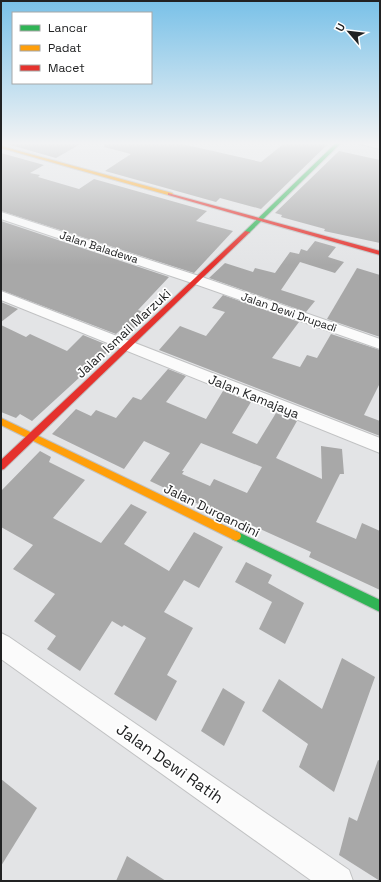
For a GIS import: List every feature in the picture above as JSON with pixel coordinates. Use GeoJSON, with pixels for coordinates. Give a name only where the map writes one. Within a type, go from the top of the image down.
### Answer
{"type":"FeatureCollection","features":[{"type":"Feature","properties":{"kind":"street"},"geometry":{"type":"LineString","coordinates":[[132,183],[380,253]]}},
{"type":"Feature","properties":{"kind":"street","name":"Jalan Ismail Marzuki"},"geometry":{"type":"LineString","coordinates":[[1,466],[298,183]]}},
{"type":"Feature","properties":{"kind":"street","name":"Jalan Baladewa"},"geometry":{"type":"LineString","coordinates":[[1,215],[198,280]]}},
{"type":"Feature","properties":{"kind":"street","name":"Jalan Dewi Drupadi"},"geometry":{"type":"LineString","coordinates":[[198,280],[380,344]]}},
{"type":"Feature","properties":{"kind":"street","name":"Jalan Kamajaya"},"geometry":{"type":"LineString","coordinates":[[1,295],[380,446]]}},
{"type":"Feature","properties":{"kind":"street","name":"Jalan Durgandini"},"geometry":{"type":"LineString","coordinates":[[1,421],[380,606]]}},
{"type":"Feature","properties":{"kind":"street","name":"Jalan Dewi Ratih"},"geometry":{"type":"LineString","coordinates":[[1,645],[338,881]]}},
{"type":"Feature","properties":{"kind":"building"},"geometry":{"type":"Polygon","coordinates":[[[1,183],[59,183],[79,189],[88,183],[109,183],[207,211],[196,221],[233,231],[194,273],[1,211],[1,183]]]}},
{"type":"Feature","properties":{"kind":"building"},"geometry":{"type":"Polygon","coordinates":[[[149,183],[288,183],[261,209],[220,198],[216,202],[149,183]]]}},
{"type":"Feature","properties":{"kind":"building"},"geometry":{"type":"Polygon","coordinates":[[[306,183],[380,183],[380,243],[324,231],[325,229],[281,217],[282,215],[275,213],[306,183]]]}},
{"type":"Feature","properties":{"kind":"building"},"geometry":{"type":"Polygon","coordinates":[[[1,221],[169,277],[138,310],[148,314],[134,328],[126,325],[116,334],[1,290],[1,221]]]}},
{"type":"Feature","properties":{"kind":"building"},"geometry":{"type":"Polygon","coordinates":[[[315,241],[336,247],[328,257],[344,262],[335,273],[300,262],[281,290],[315,301],[306,312],[209,278],[225,263],[253,272],[255,268],[275,273],[290,252],[299,254],[301,249],[307,251],[315,241]]]}},
{"type":"Feature","properties":{"kind":"building"},"geometry":{"type":"Polygon","coordinates":[[[357,268],[380,275],[380,337],[327,319],[357,268]]]}},
{"type":"Feature","properties":{"kind":"building"},"geometry":{"type":"Polygon","coordinates":[[[223,295],[299,322],[272,358],[300,367],[307,355],[317,358],[331,334],[380,350],[380,383],[364,415],[380,421],[380,436],[159,350],[180,326],[206,336],[225,312],[212,308],[223,295]]]}},
{"type":"Feature","properties":{"kind":"building"},"geometry":{"type":"Polygon","coordinates":[[[1,302],[18,309],[1,322],[1,302]]]}},
{"type":"Feature","properties":{"kind":"building"},"geometry":{"type":"Polygon","coordinates":[[[1,325],[26,337],[30,334],[67,351],[83,335],[105,344],[103,346],[111,349],[95,363],[92,362],[80,377],[32,421],[20,414],[16,418],[1,412],[1,325]]]}},
{"type":"Feature","properties":{"kind":"building"},"geometry":{"type":"Polygon","coordinates":[[[168,369],[186,376],[166,402],[206,419],[223,391],[251,402],[232,433],[257,444],[276,413],[297,421],[276,458],[322,479],[321,446],[342,449],[344,474],[340,474],[316,522],[356,539],[362,523],[380,531],[380,590],[309,557],[311,552],[218,510],[217,513],[150,481],[170,453],[144,441],[124,469],[52,434],[76,409],[91,416],[96,410],[116,418],[133,397],[141,400],[168,369]],[[201,443],[182,471],[184,471],[182,474],[210,486],[214,479],[247,493],[262,467],[201,443]]]}},
{"type":"Feature","properties":{"kind":"building"},"geometry":{"type":"Polygon","coordinates":[[[40,451],[51,457],[49,462],[85,480],[53,518],[101,543],[131,504],[147,512],[124,544],[169,571],[194,532],[223,547],[199,588],[184,580],[164,612],[193,628],[167,675],[177,681],[156,721],[114,694],[146,638],[124,625],[122,627],[112,621],[80,671],[47,649],[56,636],[34,621],[55,594],[13,569],[33,545],[1,527],[1,491],[40,451]]]}},
{"type":"Feature","properties":{"kind":"building"},"geometry":{"type":"Polygon","coordinates":[[[246,562],[272,575],[268,583],[304,603],[285,644],[259,629],[272,602],[235,582],[246,562]]]}},
{"type":"Feature","properties":{"kind":"building"},"geometry":{"type":"Polygon","coordinates":[[[342,658],[375,677],[334,792],[299,767],[308,744],[262,711],[279,679],[322,709],[342,658]]]}},
{"type":"Feature","properties":{"kind":"building"},"geometry":{"type":"Polygon","coordinates":[[[223,688],[245,702],[224,746],[201,731],[223,688]]]}},
{"type":"Feature","properties":{"kind":"building"},"geometry":{"type":"Polygon","coordinates":[[[378,760],[380,761],[380,881],[339,855],[349,817],[357,821],[378,760]]]}},
{"type":"Feature","properties":{"kind":"building"},"geometry":{"type":"Polygon","coordinates":[[[1,779],[37,808],[1,866],[1,779]]]}},
{"type":"Feature","properties":{"kind":"building"},"geometry":{"type":"Polygon","coordinates":[[[127,856],[166,881],[116,881],[127,856]]]}},
{"type":"Feature","properties":{"kind":"traffic: fast"},"geometry":{"type":"LineString","coordinates":[[247,232],[297,183]]}},
{"type":"Feature","properties":{"kind":"traffic: fast"},"geometry":{"type":"LineString","coordinates":[[236,536],[380,606]]}},
{"type":"Feature","properties":{"kind":"traffic: slow"},"geometry":{"type":"LineString","coordinates":[[131,183],[170,194]]}},
{"type":"Feature","properties":{"kind":"traffic: slow"},"geometry":{"type":"LineString","coordinates":[[1,421],[236,536]]}},
{"type":"Feature","properties":{"kind":"traffic: jam"},"geometry":{"type":"LineString","coordinates":[[170,194],[380,253]]}},
{"type":"Feature","properties":{"kind":"traffic: jam"},"geometry":{"type":"LineString","coordinates":[[1,466],[247,232]]}}]}
